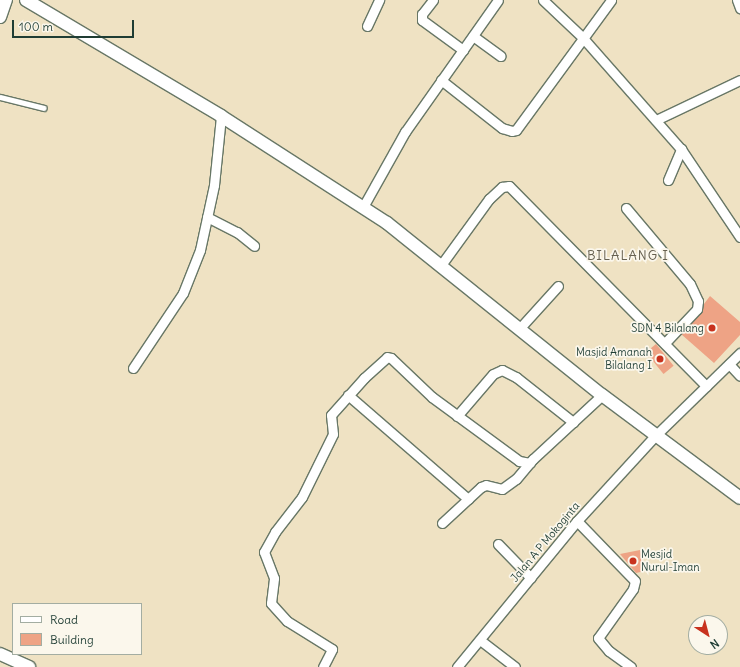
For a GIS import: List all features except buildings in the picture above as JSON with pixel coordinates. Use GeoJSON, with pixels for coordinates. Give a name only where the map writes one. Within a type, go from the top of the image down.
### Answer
{"type":"FeatureCollection","features":[{"type":"Feature","properties":{"kind":"street"},"geometry":{"type":"LineString","coordinates":[[0,17],[6,0]]}},
{"type":"Feature","properties":{"kind":"street"},"geometry":{"type":"LineString","coordinates":[[26,0],[221,116],[363,207],[441,265],[519,329],[655,436],[740,498]]}},
{"type":"Feature","properties":{"kind":"street"},"geometry":{"type":"LineString","coordinates":[[366,26],[379,0]]}},
{"type":"Feature","properties":{"kind":"street"},"geometry":{"type":"LineString","coordinates":[[433,0],[422,14],[422,20],[463,50]]}},
{"type":"Feature","properties":{"kind":"street"},"geometry":{"type":"LineString","coordinates":[[363,207],[405,132],[498,0]]}},
{"type":"Feature","properties":{"kind":"street"},"geometry":{"type":"LineString","coordinates":[[543,0],[583,38],[681,149],[740,237]]}},
{"type":"Feature","properties":{"kind":"street"},"geometry":{"type":"LineString","coordinates":[[441,80],[491,120],[512,131],[521,127],[611,0]]}},
{"type":"Feature","properties":{"kind":"street"},"geometry":{"type":"LineString","coordinates":[[737,0],[740,8]]}},
{"type":"Feature","properties":{"kind":"street"},"geometry":{"type":"LineString","coordinates":[[473,36],[502,56]]}},
{"type":"Feature","properties":{"kind":"street"},"geometry":{"type":"LineString","coordinates":[[656,120],[740,80]]}},
{"type":"Feature","properties":{"kind":"street"},"geometry":{"type":"LineString","coordinates":[[133,368],[183,293],[201,245],[216,172],[221,116]]}},
{"type":"Feature","properties":{"kind":"street"},"geometry":{"type":"LineString","coordinates":[[668,180],[681,149]]}},
{"type":"Feature","properties":{"kind":"street"},"geometry":{"type":"LineString","coordinates":[[441,265],[482,208],[497,191],[508,186],[706,386]]}},
{"type":"Feature","properties":{"kind":"street"},"geometry":{"type":"LineString","coordinates":[[626,208],[690,284],[698,301],[697,309],[665,343]]}},
{"type":"Feature","properties":{"kind":"street"},"geometry":{"type":"LineString","coordinates":[[207,217],[237,232],[254,246]]}},
{"type":"Feature","properties":{"kind":"street"},"geometry":{"type":"LineString","coordinates":[[519,329],[558,286]]}},
{"type":"Feature","properties":{"kind":"street","name":"Jalan A P Mokoginta"},"geometry":{"type":"LineString","coordinates":[[457,667],[577,521],[655,436],[740,353]]}},
{"type":"Feature","properties":{"kind":"street"},"geometry":{"type":"LineString","coordinates":[[323,667],[332,649],[287,621],[271,602],[274,578],[264,552],[275,532],[302,497],[333,434],[331,415],[348,395],[388,357],[430,395],[457,416],[519,461],[530,463]]}},
{"type":"Feature","properties":{"kind":"street"},"geometry":{"type":"LineString","coordinates":[[729,364],[740,376]]}},
{"type":"Feature","properties":{"kind":"street"},"geometry":{"type":"LineString","coordinates":[[457,416],[493,374],[502,370],[516,377],[573,422]]}},
{"type":"Feature","properties":{"kind":"street"},"geometry":{"type":"LineString","coordinates":[[348,395],[468,499]]}},
{"type":"Feature","properties":{"kind":"street"},"geometry":{"type":"LineString","coordinates":[[442,523],[486,485],[504,487],[528,469],[530,463],[602,395]]}},
{"type":"Feature","properties":{"kind":"street"},"geometry":{"type":"LineString","coordinates":[[577,521],[635,581],[633,589],[598,638],[609,651],[631,667]]}},
{"type":"Feature","properties":{"kind":"street"},"geometry":{"type":"LineString","coordinates":[[498,544],[531,578]]}},
{"type":"Feature","properties":{"kind":"street"},"geometry":{"type":"LineString","coordinates":[[480,640],[515,667]]}},
{"type":"Feature","properties":{"kind":"street"},"geometry":{"type":"LineString","coordinates":[[0,654],[29,667]]}},
{"type":"Feature","properties":{"kind":"lane"},"geometry":{"type":"LineString","coordinates":[[0,97],[44,108]]}},
{"type":"Feature","properties":{"kind":"place","name":"SDN 4 Bilalang"},"geometry":{"type":"Point","coordinates":[712,328]}},
{"type":"Feature","properties":{"kind":"place","name":"Masjid Amanah Bilalang I"},"geometry":{"type":"Point","coordinates":[660,359]}},
{"type":"Feature","properties":{"kind":"place","name":"Mesjid Nurul-Iman"},"geometry":{"type":"Point","coordinates":[633,561]}},
{"type":"Feature","properties":{"kind":"district","name":"BILALANG I"},"geometry":{"type":"Point","coordinates":[628,256]}}]}
